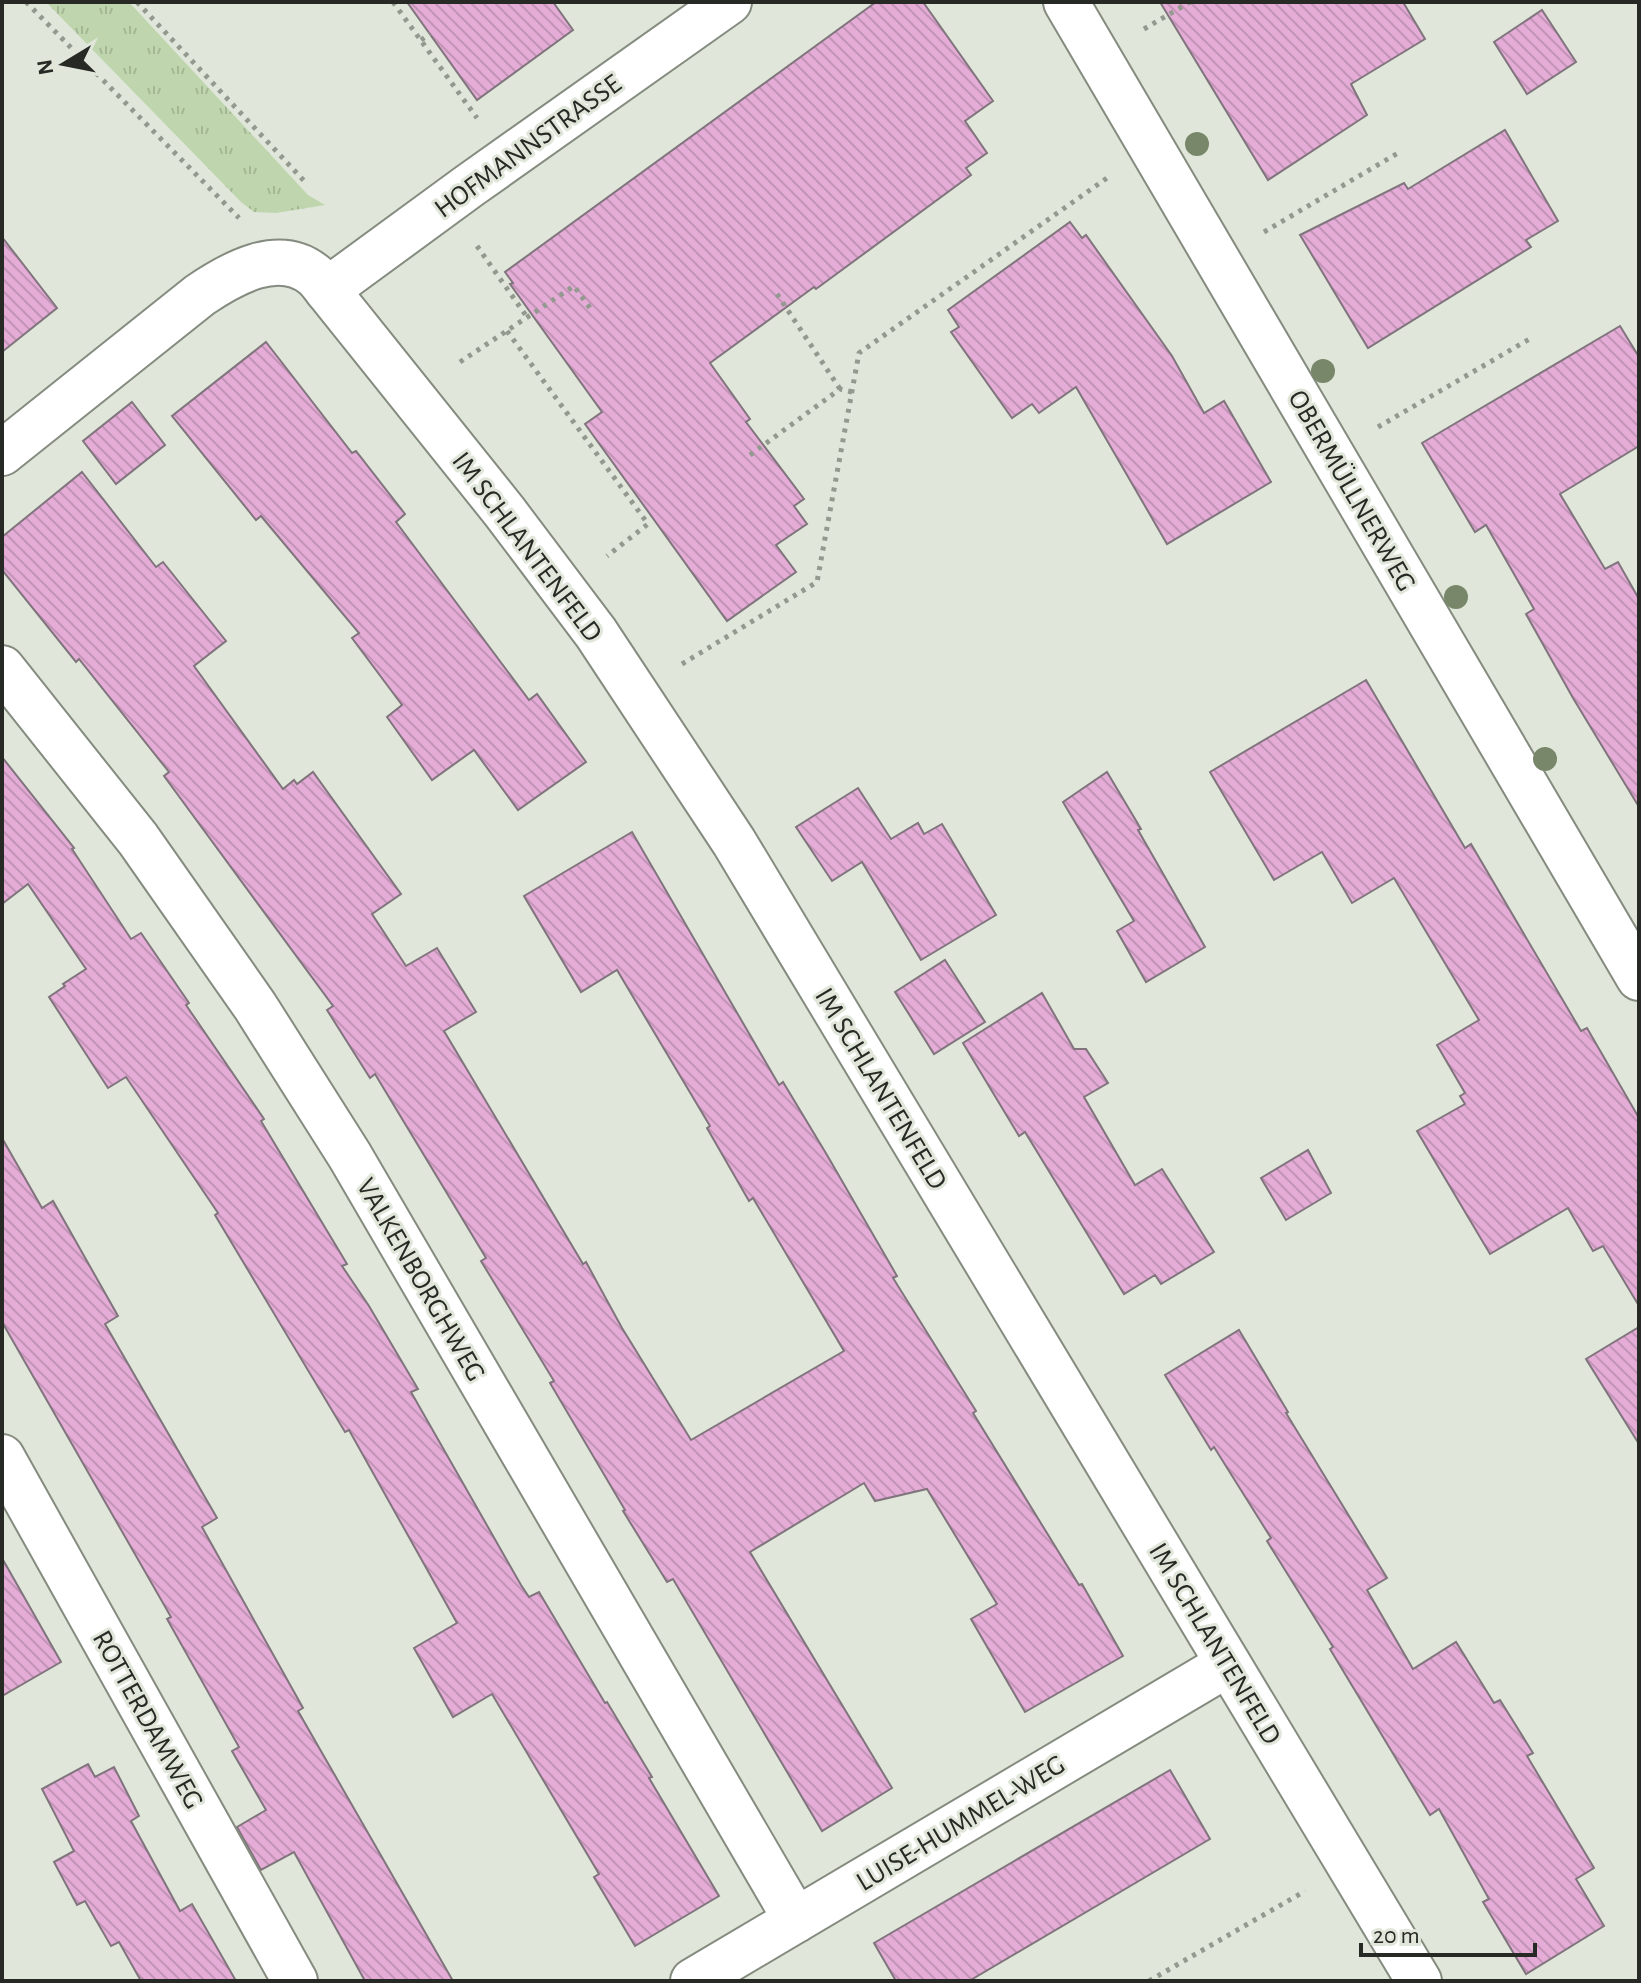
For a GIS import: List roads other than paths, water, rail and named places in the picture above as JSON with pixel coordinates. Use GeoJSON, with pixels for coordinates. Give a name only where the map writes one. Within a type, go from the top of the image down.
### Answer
{"type":"FeatureCollection","features":[{"type":"Feature","properties":{"kind":"street","name":"HOFMANNSTRASSE"},"geometry":{"type":"LineString","coordinates":[[327,290],[729,2]]}},
{"type":"Feature","properties":{"kind":"street","name":"OBERMÜLLNERWEG"},"geometry":{"type":"LineString","coordinates":[[1066,2],[1639,978]]}},
{"type":"Feature","properties":{"kind":"street","name":"IM SCHLANTENFELD"},"geometry":{"type":"LineString","coordinates":[[2,453],[200,295],[235,274],[250,267],[283,263],[313,274],[504,511],[596,633],[734,842],[1419,1981]]}},
{"type":"Feature","properties":{"kind":"street","name":"VALKENBORGHWEG"},"geometry":{"type":"LineString","coordinates":[[2,668],[138,839],[255,1006],[350,1156],[796,1920]]}},
{"type":"Feature","properties":{"kind":"street","name":"ROTTERDAMWEG"},"geometry":{"type":"LineString","coordinates":[[2,1457],[295,1981]]}},
{"type":"Feature","properties":{"kind":"street","name":"LUISE-HUMMEL-WEG"},"geometry":{"type":"LineString","coordinates":[[693,1981],[1228,1664]]}}]}
